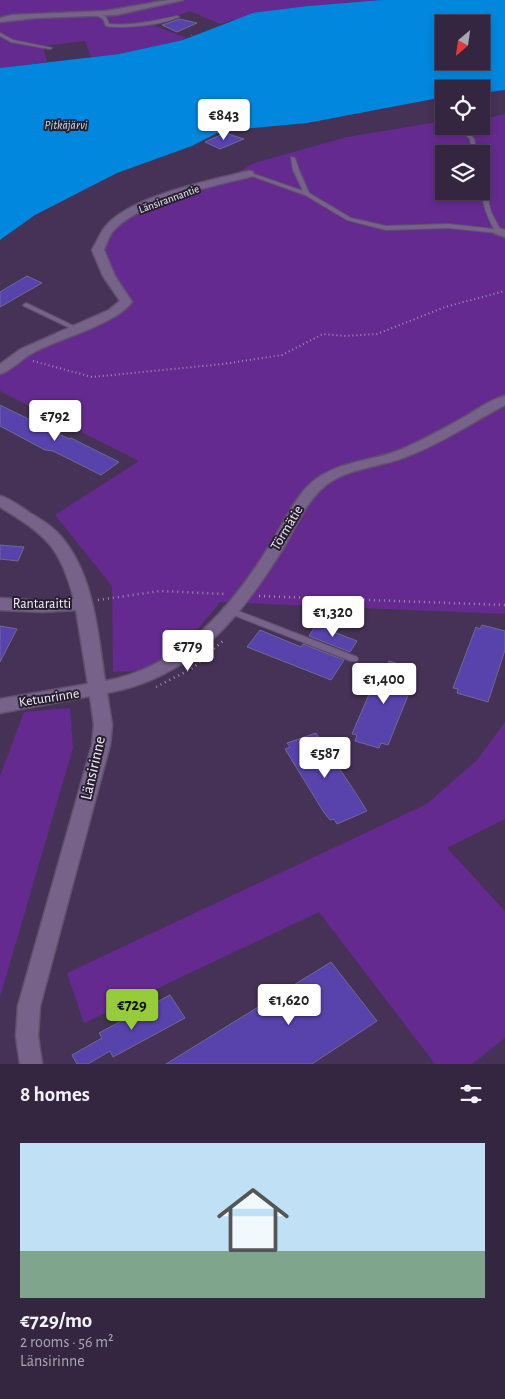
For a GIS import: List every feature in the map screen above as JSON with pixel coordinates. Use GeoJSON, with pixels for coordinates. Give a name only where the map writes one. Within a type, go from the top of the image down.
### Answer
{"type":"FeatureCollection","features":[{"type":"Feature","properties":{"kind":"street"},"geometry":{"type":"LineString","coordinates":[[0,20],[32,15],[96,14],[128,11],[179,0]]}},
{"type":"Feature","properties":{"kind":"street","name":"Länsirannantie"},"geometry":{"type":"LineString","coordinates":[[0,370],[18,357],[76,328],[113,313],[126,302],[108,276],[98,250],[110,227],[141,207],[227,179],[249,174]]}},
{"type":"Feature","properties":{"kind":"street","name":"Törmätie"},"geometry":{"type":"LineString","coordinates":[[97,690],[142,680],[166,669],[191,649],[231,611],[278,544],[300,503],[328,477],[404,453],[505,400]]}},
{"type":"Feature","properties":{"kind":"street","name":"Länsirinne"},"geometry":{"type":"LineString","coordinates":[[0,501],[39,525],[58,542],[73,565],[83,603],[103,725],[101,745],[29,1006],[27,1036],[31,1064]]}},
{"type":"Feature","properties":{"kind":"street","name":"Rantaraitti"},"geometry":{"type":"LineString","coordinates":[[0,604],[35,607],[69,606],[83,603]]}},
{"type":"Feature","properties":{"kind":"street","name":"Ketunrinne"},"geometry":{"type":"LineString","coordinates":[[0,706],[97,690]]}},
{"type":"Feature","properties":{"kind":"lane"},"geometry":{"type":"LineString","coordinates":[[96,14],[105,18],[107,25],[122,27],[177,17]]}},
{"type":"Feature","properties":{"kind":"lane"},"geometry":{"type":"LineString","coordinates":[[0,34],[12,41],[50,48]]}},
{"type":"Feature","properties":{"kind":"lane"},"geometry":{"type":"LineString","coordinates":[[293,158],[303,189],[349,220],[370,226],[458,227],[502,233]]}},
{"type":"Feature","properties":{"kind":"lane"},"geometry":{"type":"LineString","coordinates":[[249,174],[308,194]]}},
{"type":"Feature","properties":{"kind":"lane"},"geometry":{"type":"LineString","coordinates":[[484,200],[488,215],[502,233]]}},
{"type":"Feature","properties":{"kind":"lane"},"geometry":{"type":"LineString","coordinates":[[26,305],[76,328]]}},
{"type":"Feature","properties":{"kind":"lane"},"geometry":{"type":"LineString","coordinates":[[231,611],[354,659]]}},
{"type":"Feature","properties":{"kind":"path"},"geometry":{"type":"LineString","coordinates":[[191,35],[198,38]]}},
{"type":"Feature","properties":{"kind":"path"},"geometry":{"type":"LineString","coordinates":[[18,357],[92,377],[223,364],[282,355],[323,334],[346,336],[377,334],[446,308],[505,291]]}},
{"type":"Feature","properties":{"kind":"path"},"geometry":{"type":"LineString","coordinates":[[83,603],[160,590],[242,596],[505,605]]}},
{"type":"Feature","properties":{"kind":"shaded area"},"geometry":{"type":"Polygon","coordinates":[[[0,0],[381,0],[280,10],[220,24],[190,11],[153,25],[186,38],[183,40],[119,54],[91,57],[85,41],[43,46],[47,62],[0,68],[0,0]]]}},
{"type":"Feature","properties":{"kind":"shaded area"},"geometry":{"type":"Polygon","coordinates":[[[505,114],[505,614],[220,602],[177,651],[156,666],[145,670],[113,672],[112,586],[55,515],[139,461],[0,391],[0,370],[125,302],[98,250],[111,227],[141,207],[227,179],[254,163],[347,137],[435,122],[435,135],[490,135],[490,118],[505,114]]]}},
{"type":"Feature","properties":{"kind":"shaded area"},"geometry":{"type":"Polygon","coordinates":[[[70,708],[73,748],[0,997],[0,776],[24,712],[70,708]]]}},
{"type":"Feature","properties":{"kind":"shaded area"},"geometry":{"type":"Polygon","coordinates":[[[505,722],[505,819],[447,848],[505,911],[505,1038],[472,1064],[435,1064],[319,912],[84,1023],[67,973],[427,804],[477,760],[505,722]]]}},
{"type":"Feature","properties":{"kind":"water","name":"Pitkäjärvi"},"geometry":{"type":"Polygon","coordinates":[[[381,0],[505,0],[505,90],[490,92],[490,80],[435,80],[435,99],[307,123],[221,131],[192,146],[117,173],[35,215],[0,240],[0,68],[119,54],[183,40],[253,13],[381,0]]]}},
{"type":"Feature","properties":{"kind":"building"},"geometry":{"type":"Polygon","coordinates":[[[180,19],[197,23],[177,32],[162,25],[180,19]]]}},
{"type":"Feature","properties":{"kind":"building"},"geometry":{"type":"Polygon","coordinates":[[[225,133],[244,139],[220,149],[205,142],[225,133]]]}},
{"type":"Feature","properties":{"kind":"building"},"geometry":{"type":"Polygon","coordinates":[[[27,276],[42,283],[0,307],[0,292],[27,276]]]}},
{"type":"Feature","properties":{"kind":"building"},"geometry":{"type":"Polygon","coordinates":[[[0,405],[119,462],[101,475],[53,451],[45,450],[0,426],[0,405]]]}},
{"type":"Feature","properties":{"kind":"building"},"geometry":{"type":"Polygon","coordinates":[[[0,545],[24,547],[18,561],[0,559],[0,545]]]}},
{"type":"Feature","properties":{"kind":"building"},"geometry":{"type":"Polygon","coordinates":[[[316,625],[357,641],[350,652],[309,636],[316,625]]]}},
{"type":"Feature","properties":{"kind":"building"},"geometry":{"type":"Polygon","coordinates":[[[482,625],[505,631],[505,650],[488,702],[457,693],[458,689],[453,688],[476,627],[480,629],[482,625]]]}},
{"type":"Feature","properties":{"kind":"building"},"geometry":{"type":"Polygon","coordinates":[[[0,626],[17,629],[0,662],[0,626]]]}},
{"type":"Feature","properties":{"kind":"building"},"geometry":{"type":"Polygon","coordinates":[[[260,630],[301,647],[303,644],[344,660],[331,680],[247,647],[260,630]]]}},
{"type":"Feature","properties":{"kind":"building"},"geometry":{"type":"Polygon","coordinates":[[[389,661],[412,668],[409,674],[416,676],[388,745],[381,743],[379,748],[355,741],[357,735],[352,734],[382,664],[387,666],[389,661]]]}},
{"type":"Feature","properties":{"kind":"building"},"geometry":{"type":"Polygon","coordinates":[[[316,733],[367,811],[337,824],[334,819],[330,820],[323,811],[285,749],[290,747],[287,743],[316,733]]]}},
{"type":"Feature","properties":{"kind":"building"},"geometry":{"type":"Polygon","coordinates":[[[331,962],[377,1021],[312,1064],[166,1064],[331,962]]]}},
{"type":"Feature","properties":{"kind":"building"},"geometry":{"type":"Polygon","coordinates":[[[170,995],[185,1018],[113,1057],[110,1051],[88,1064],[77,1064],[72,1055],[102,1038],[99,1033],[170,995]]]}}]}
